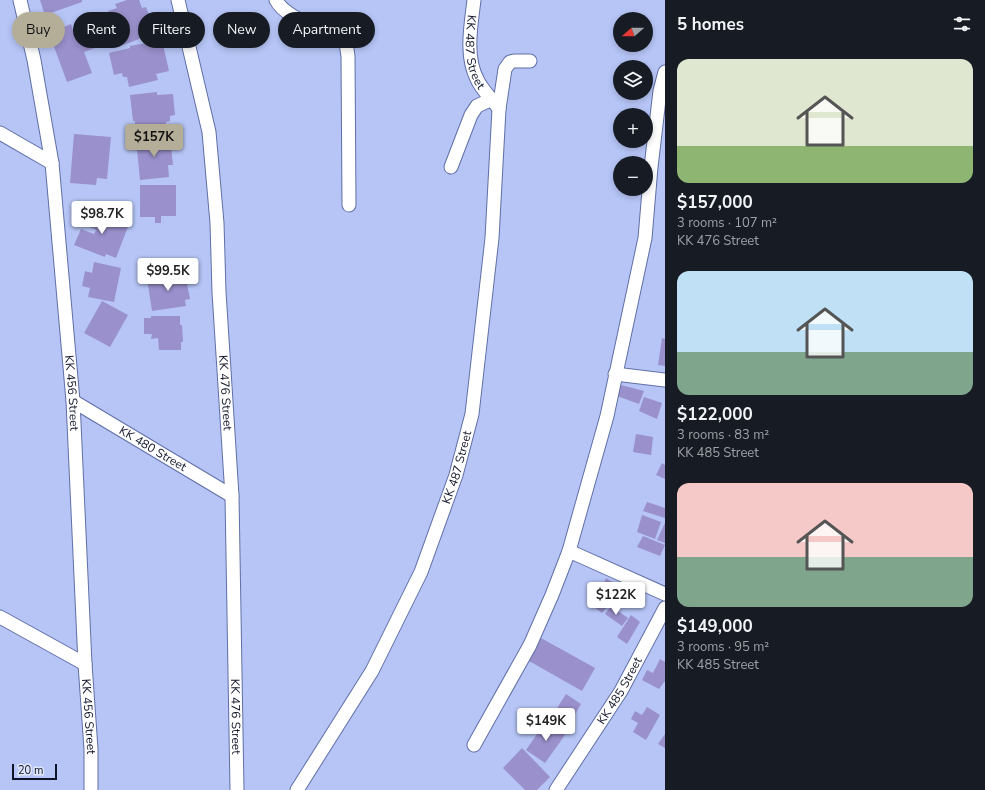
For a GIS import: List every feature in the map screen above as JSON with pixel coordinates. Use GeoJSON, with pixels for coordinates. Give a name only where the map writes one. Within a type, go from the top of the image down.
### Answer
{"type":"FeatureCollection","features":[{"type":"Feature","properties":{"kind":"street","name":"KK 456 Street"},"geometry":{"type":"LineString","coordinates":[[20,0],[34,60],[52,162],[73,401],[92,790]]}},
{"type":"Feature","properties":{"kind":"street","name":"KK 476 Street"},"geometry":{"type":"LineString","coordinates":[[178,0],[209,132],[217,223],[219,292],[232,496],[237,790]]}},
{"type":"Feature","properties":{"kind":"street"},"geometry":{"type":"LineString","coordinates":[[276,0],[278,6],[289,14],[337,36],[346,43],[348,56],[349,205]]}},
{"type":"Feature","properties":{"kind":"street","name":"KK 487 Street"},"geometry":{"type":"LineString","coordinates":[[474,0],[470,42],[472,59],[477,80],[496,104]]}},
{"type":"Feature","properties":{"kind":"street","name":"KK 487 Street"},"geometry":{"type":"LineString","coordinates":[[298,790],[372,671],[421,572],[456,475],[472,414],[492,238],[496,104],[507,65],[514,61],[530,61]]}},
{"type":"Feature","properties":{"kind":"street"},"geometry":{"type":"LineString","coordinates":[[474,745],[530,645],[569,551],[607,416],[645,238],[651,167],[660,91],[665,72]]}},
{"type":"Feature","properties":{"kind":"street","name":"KK 487 Street"},"geometry":{"type":"LineString","coordinates":[[451,167],[470,115],[477,106],[496,104]]}},
{"type":"Feature","properties":{"kind":"street"},"geometry":{"type":"LineString","coordinates":[[0,134],[52,162]]}},
{"type":"Feature","properties":{"kind":"street"},"geometry":{"type":"LineString","coordinates":[[616,374],[665,380]]}},
{"type":"Feature","properties":{"kind":"street","name":"KK 480 Street"},"geometry":{"type":"LineString","coordinates":[[73,401],[232,496]]}},
{"type":"Feature","properties":{"kind":"street"},"geometry":{"type":"LineString","coordinates":[[569,551],[665,594]]}},
{"type":"Feature","properties":{"kind":"street","name":"KK 485 Street"},"geometry":{"type":"LineString","coordinates":[[556,790],[621,691],[665,608]]}},
{"type":"Feature","properties":{"kind":"street"},"geometry":{"type":"LineString","coordinates":[[0,617],[85,664]]}},
{"type":"Feature","properties":{"kind":"building"},"geometry":{"type":"Polygon","coordinates":[[[40,0],[82,0],[82,2],[54,12],[44,12],[40,0]]]}},
{"type":"Feature","properties":{"kind":"building"},"geometry":{"type":"Polygon","coordinates":[[[127,0],[139,0],[142,8],[146,7],[148,12],[138,12],[138,39],[130,42],[130,12],[108,12],[117,8],[115,4],[127,0]]]}},
{"type":"Feature","properties":{"kind":"building"},"geometry":{"type":"Polygon","coordinates":[[[71,24],[73,30],[73,48],[95,48],[84,52],[92,73],[67,82],[55,48],[65,48],[65,26],[71,24]]]}},
{"type":"Feature","properties":{"kind":"building"},"geometry":{"type":"Polygon","coordinates":[[[138,44],[138,48],[164,48],[169,71],[156,74],[158,80],[129,87],[127,77],[123,77],[122,73],[114,75],[109,53],[130,48],[130,46],[138,44]]]}},
{"type":"Feature","properties":{"kind":"building"},"geometry":{"type":"Polygon","coordinates":[[[157,92],[157,95],[173,94],[175,115],[170,116],[170,121],[166,122],[166,131],[142,133],[141,128],[135,128],[130,95],[157,92]]]}},
{"type":"Feature","properties":{"kind":"building"},"geometry":{"type":"Polygon","coordinates":[[[74,134],[111,137],[107,179],[97,178],[96,185],[70,183],[74,134]]]}},
{"type":"Feature","properties":{"kind":"building"},"geometry":{"type":"Polygon","coordinates":[[[165,137],[166,148],[171,147],[173,165],[168,165],[169,177],[140,180],[136,140],[165,137]]]}},
{"type":"Feature","properties":{"kind":"building"},"geometry":{"type":"Polygon","coordinates":[[[140,185],[176,185],[176,216],[161,216],[161,223],[155,223],[155,217],[140,217],[140,185]]]}},
{"type":"Feature","properties":{"kind":"building"},"geometry":{"type":"Polygon","coordinates":[[[88,209],[129,224],[116,258],[106,254],[105,257],[74,245],[81,229],[94,234],[96,230],[82,224],[88,209]]]}},
{"type":"Feature","properties":{"kind":"building"},"geometry":{"type":"Polygon","coordinates":[[[94,262],[121,268],[114,302],[88,297],[90,288],[82,286],[85,271],[92,273],[94,262]]]}},
{"type":"Feature","properties":{"kind":"building"},"geometry":{"type":"Polygon","coordinates":[[[169,274],[170,280],[186,278],[190,299],[185,300],[186,306],[152,311],[147,278],[169,274]]]}},
{"type":"Feature","properties":{"kind":"building"},"geometry":{"type":"Polygon","coordinates":[[[102,301],[128,315],[110,347],[84,333],[102,301]]]}},
{"type":"Feature","properties":{"kind":"building"},"geometry":{"type":"Polygon","coordinates":[[[151,316],[180,316],[183,342],[181,342],[181,350],[159,350],[158,338],[151,339],[152,334],[144,334],[144,318],[151,318],[151,316]]]}},
{"type":"Feature","properties":{"kind":"building"},"geometry":{"type":"Polygon","coordinates":[[[662,338],[665,339],[665,366],[658,365],[662,338]]]}},
{"type":"Feature","properties":{"kind":"building"},"geometry":{"type":"Polygon","coordinates":[[[621,385],[644,391],[639,404],[617,396],[621,385]]]}},
{"type":"Feature","properties":{"kind":"building"},"geometry":{"type":"Polygon","coordinates":[[[644,397],[662,403],[657,419],[639,411],[644,397]]]}},
{"type":"Feature","properties":{"kind":"building"},"geometry":{"type":"Polygon","coordinates":[[[636,434],[653,437],[651,455],[633,452],[636,434]]]}},
{"type":"Feature","properties":{"kind":"building"},"geometry":{"type":"Polygon","coordinates":[[[662,463],[665,465],[665,479],[656,475],[662,463]]]}},
{"type":"Feature","properties":{"kind":"building"},"geometry":{"type":"Polygon","coordinates":[[[647,502],[665,508],[665,518],[643,511],[647,502]]]}},
{"type":"Feature","properties":{"kind":"building"},"geometry":{"type":"Polygon","coordinates":[[[642,515],[661,522],[655,539],[637,532],[642,515]]]}},
{"type":"Feature","properties":{"kind":"building"},"geometry":{"type":"Polygon","coordinates":[[[665,523],[665,543],[657,540],[665,523]]]}},
{"type":"Feature","properties":{"kind":"building"},"geometry":{"type":"Polygon","coordinates":[[[643,536],[665,545],[660,556],[637,547],[643,536]]]}},
{"type":"Feature","properties":{"kind":"building"},"geometry":{"type":"Polygon","coordinates":[[[606,578],[620,587],[611,601],[600,593],[606,578]]]}},
{"type":"Feature","properties":{"kind":"building"},"geometry":{"type":"Polygon","coordinates":[[[597,597],[609,605],[602,613],[594,607],[597,597]]]}},
{"type":"Feature","properties":{"kind":"building"},"geometry":{"type":"Polygon","coordinates":[[[611,606],[628,618],[622,626],[605,614],[611,606]]]}},
{"type":"Feature","properties":{"kind":"building"},"geometry":{"type":"Polygon","coordinates":[[[631,615],[640,622],[627,644],[617,637],[631,615]]]}},
{"type":"Feature","properties":{"kind":"building"},"geometry":{"type":"Polygon","coordinates":[[[541,638],[595,668],[582,691],[529,661],[541,638]]]}},
{"type":"Feature","properties":{"kind":"building"},"geometry":{"type":"Polygon","coordinates":[[[660,659],[665,662],[665,681],[659,689],[642,680],[647,670],[653,673],[660,659]]]}},
{"type":"Feature","properties":{"kind":"building"},"geometry":{"type":"Polygon","coordinates":[[[566,694],[581,704],[570,723],[554,713],[566,694]]]}},
{"type":"Feature","properties":{"kind":"building"},"geometry":{"type":"Polygon","coordinates":[[[647,707],[660,715],[646,740],[633,732],[638,723],[631,719],[635,711],[642,715],[647,707]]]}},
{"type":"Feature","properties":{"kind":"building"},"geometry":{"type":"Polygon","coordinates":[[[546,721],[565,735],[545,763],[526,750],[546,721]]]}},
{"type":"Feature","properties":{"kind":"building"},"geometry":{"type":"Polygon","coordinates":[[[665,734],[665,748],[658,744],[665,734]]]}},
{"type":"Feature","properties":{"kind":"building"},"geometry":{"type":"Polygon","coordinates":[[[522,748],[550,777],[537,790],[525,790],[503,768],[522,748]]]}}]}
